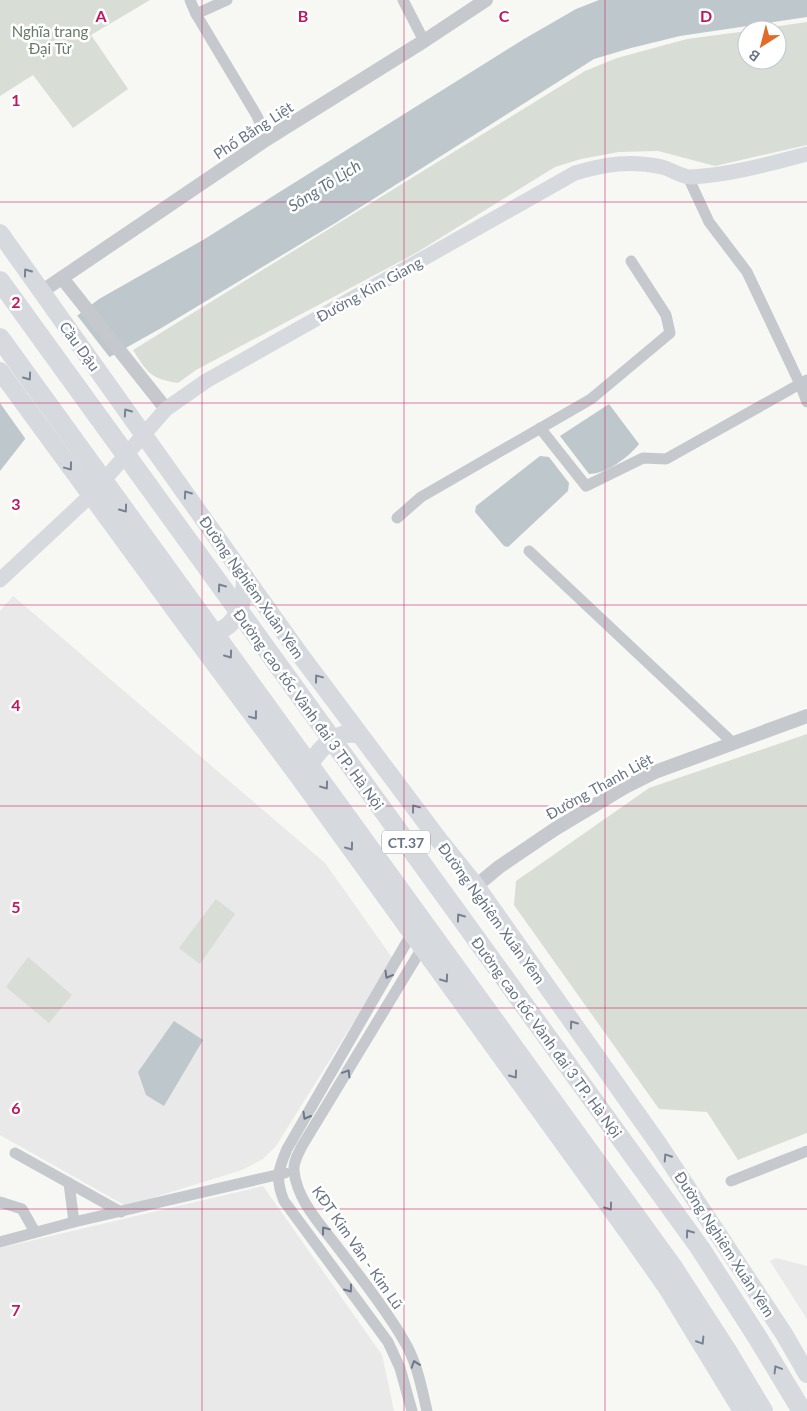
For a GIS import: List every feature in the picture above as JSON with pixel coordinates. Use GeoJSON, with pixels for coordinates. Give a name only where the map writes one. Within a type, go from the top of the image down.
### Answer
{"type":"FeatureCollection","features":[{"type":"Feature","properties":{"kind":"highway","name":"Đường cao tốc Vành đai 3 TP. Hà Nội"},"geometry":{"type":"LineString","coordinates":[[0,281],[700,1248],[756,1334],[802,1411]]}},
{"type":"Feature","properties":{"kind":"highway","name":"CT.37"},"geometry":{"type":"LineString","coordinates":[[0,338],[672,1266],[727,1350],[763,1411]]}},
{"type":"Feature","properties":{"kind":"main road","name":"Đường Kim Giang"},"geometry":{"type":"LineString","coordinates":[[0,580],[91,494],[166,409],[214,376],[575,173],[602,165],[632,163],[663,167],[688,177],[755,168],[807,154]]}},
{"type":"Feature","properties":{"kind":"main road"},"geometry":{"type":"LineString","coordinates":[[0,234],[45,298]]}},
{"type":"Feature","properties":{"kind":"main road","name":"Cầu Dậu"},"geometry":{"type":"LineString","coordinates":[[45,298],[110,389]]}},
{"type":"Feature","properties":{"kind":"main road"},"geometry":{"type":"LineString","coordinates":[[0,371],[301,780],[667,1288],[742,1411]]}},
{"type":"Feature","properties":{"kind":"main road","name":"Đường Nghiêm Xuân Yêm"},"geometry":{"type":"LineString","coordinates":[[110,389],[359,734],[476,886],[659,1145],[784,1334],[807,1374]]}},
{"type":"Feature","properties":{"kind":"main road"},"geometry":{"type":"LineString","coordinates":[[193,635],[223,629],[230,624],[238,612],[245,595],[245,577]]}},
{"type":"Feature","properties":{"kind":"main road"},"geometry":{"type":"LineString","coordinates":[[301,780],[310,762],[327,743],[343,734],[359,734]]}},
{"type":"Feature","properties":{"kind":"street"},"geometry":{"type":"LineString","coordinates":[[190,0],[196,14],[257,116],[266,139]]}},
{"type":"Feature","properties":{"kind":"street"},"geometry":{"type":"LineString","coordinates":[[196,14],[227,0]]}},
{"type":"Feature","properties":{"kind":"street"},"geometry":{"type":"LineString","coordinates":[[403,0],[424,41]]}},
{"type":"Feature","properties":{"kind":"street","name":"Phố Bằng Liệt"},"geometry":{"type":"LineString","coordinates":[[45,298],[266,139],[424,41],[486,0]]}},
{"type":"Feature","properties":{"kind":"street"},"geometry":{"type":"LineString","coordinates":[[688,177],[709,222],[748,272],[804,382],[807,402]]}},
{"type":"Feature","properties":{"kind":"street"},"geometry":{"type":"LineString","coordinates":[[397,518],[421,497],[591,400],[670,333],[666,315],[632,261]]}},
{"type":"Feature","properties":{"kind":"street","name":"Cầu Dậu"},"geometry":{"type":"LineString","coordinates":[[66,283],[166,409]]}},
{"type":"Feature","properties":{"kind":"street"},"geometry":{"type":"LineString","coordinates":[[540,428],[586,486],[642,458],[666,459],[804,382]]}},
{"type":"Feature","properties":{"kind":"street"},"geometry":{"type":"LineString","coordinates":[[529,551],[733,743]]}},
{"type":"Feature","properties":{"kind":"street","name":"Đường Thanh Liệt"},"geometry":{"type":"LineString","coordinates":[[476,886],[499,867],[555,829],[625,787],[655,772],[807,716]]}},
{"type":"Feature","properties":{"kind":"street"},"geometry":{"type":"LineString","coordinates":[[278,1175],[287,1149],[324,1084],[417,940]]}},
{"type":"Feature","properties":{"kind":"street"},"geometry":{"type":"LineString","coordinates":[[0,1242],[74,1222],[294,1170],[296,1157],[337,1090],[417,940]]}},
{"type":"Feature","properties":{"kind":"street"},"geometry":{"type":"LineString","coordinates":[[324,1084],[337,1090]]}},
{"type":"Feature","properties":{"kind":"street"},"geometry":{"type":"LineString","coordinates":[[731,1181],[807,1151]]}},
{"type":"Feature","properties":{"kind":"street"},"geometry":{"type":"LineString","coordinates":[[15,1153],[121,1212]]}},
{"type":"Feature","properties":{"kind":"street","name":"KĐT Kim Văn - Kim Lũ"},"geometry":{"type":"LineString","coordinates":[[294,1170],[300,1192],[310,1211],[404,1340],[415,1362],[427,1411]]}},
{"type":"Feature","properties":{"kind":"street","name":"KĐT Kim Văn - Kim Lũ"},"geometry":{"type":"LineString","coordinates":[[278,1175],[279,1189],[284,1201],[388,1342],[400,1368],[412,1411]]}},
{"type":"Feature","properties":{"kind":"street"},"geometry":{"type":"LineString","coordinates":[[69,1183],[74,1222]]}},
{"type":"Feature","properties":{"kind":"street"},"geometry":{"type":"LineString","coordinates":[[0,1202],[22,1209],[35,1232]]}},
{"type":"Feature","properties":{"kind":"street"},"geometry":{"type":"LineString","coordinates":[[374,1323],[387,1315]]}},
{"type":"Feature","properties":{"kind":"street"},"geometry":{"type":"LineString","coordinates":[[408,1394],[422,1390]]}},
{"type":"Feature","properties":{"kind":"shaded area"},"geometry":{"type":"Polygon","coordinates":[[[13,596],[325,863],[393,959],[276,1146],[263,1159],[242,1170],[126,1206],[0,1135],[0,611],[13,596]]]}},
{"type":"Feature","properties":{"kind":"shaded area"},"geometry":{"type":"Polygon","coordinates":[[[263,1186],[382,1355],[394,1411],[0,1411],[0,1248],[263,1186]]]}},
{"type":"Feature","properties":{"kind":"shaded area"},"geometry":{"type":"Polygon","coordinates":[[[776,1258],[807,1266],[807,1319],[770,1261],[776,1258]]]}},
{"type":"Feature","properties":{"kind":"green space","name":"Nghĩa trang Đại Từ"},"geometry":{"type":"Polygon","coordinates":[[[0,0],[150,0],[91,35],[128,89],[73,128],[33,75],[0,96],[0,0]]]}},
{"type":"Feature","properties":{"kind":"green space"},"geometry":{"type":"Polygon","coordinates":[[[807,22],[807,145],[715,166],[658,151],[619,152],[581,159],[555,167],[416,253],[196,370],[178,383],[155,377],[146,369],[133,350],[585,71],[617,58],[687,39],[737,32],[737,70],[787,70],[787,25],[807,22]]]}},
{"type":"Feature","properties":{"kind":"green space"},"geometry":{"type":"Polygon","coordinates":[[[807,734],[807,1133],[738,1160],[707,1112],[659,1109],[514,905],[516,881],[649,788],[807,734]]]}},
{"type":"Feature","properties":{"kind":"green space"},"geometry":{"type":"Polygon","coordinates":[[[216,899],[235,914],[200,964],[179,948],[216,899]]]}},
{"type":"Feature","properties":{"kind":"green space"},"geometry":{"type":"Polygon","coordinates":[[[28,957],[72,995],[49,1023],[6,987],[28,957]]]}},
{"type":"Feature","properties":{"kind":"water","name":"Sông Tô Lịch"},"geometry":{"type":"Polygon","coordinates":[[[599,0],[807,0],[807,17],[787,20],[737,20],[737,27],[680,36],[594,59],[337,222],[108,358],[67,394],[25,439],[0,471],[0,385],[35,348],[99,299],[203,240],[524,39],[576,9],[599,0]]]}},
{"type":"Feature","properties":{"kind":"water"},"geometry":{"type":"Polygon","coordinates":[[[609,404],[639,444],[617,464],[603,471],[589,474],[560,436],[609,404]]]}},
{"type":"Feature","properties":{"kind":"water"},"geometry":{"type":"Polygon","coordinates":[[[540,456],[549,457],[569,483],[568,491],[508,547],[504,546],[475,512],[476,506],[540,456]]]}},
{"type":"Feature","properties":{"kind":"water"},"geometry":{"type":"Polygon","coordinates":[[[174,1021],[203,1040],[164,1106],[146,1095],[138,1072],[174,1021]]]}},
{"type":"Feature","properties":{"kind":"pier"},"geometry":{"type":"Polygon","coordinates":[[[76,314],[111,359],[69,396],[27,441],[0,403],[0,381],[33,346],[76,314]]]}}]}
